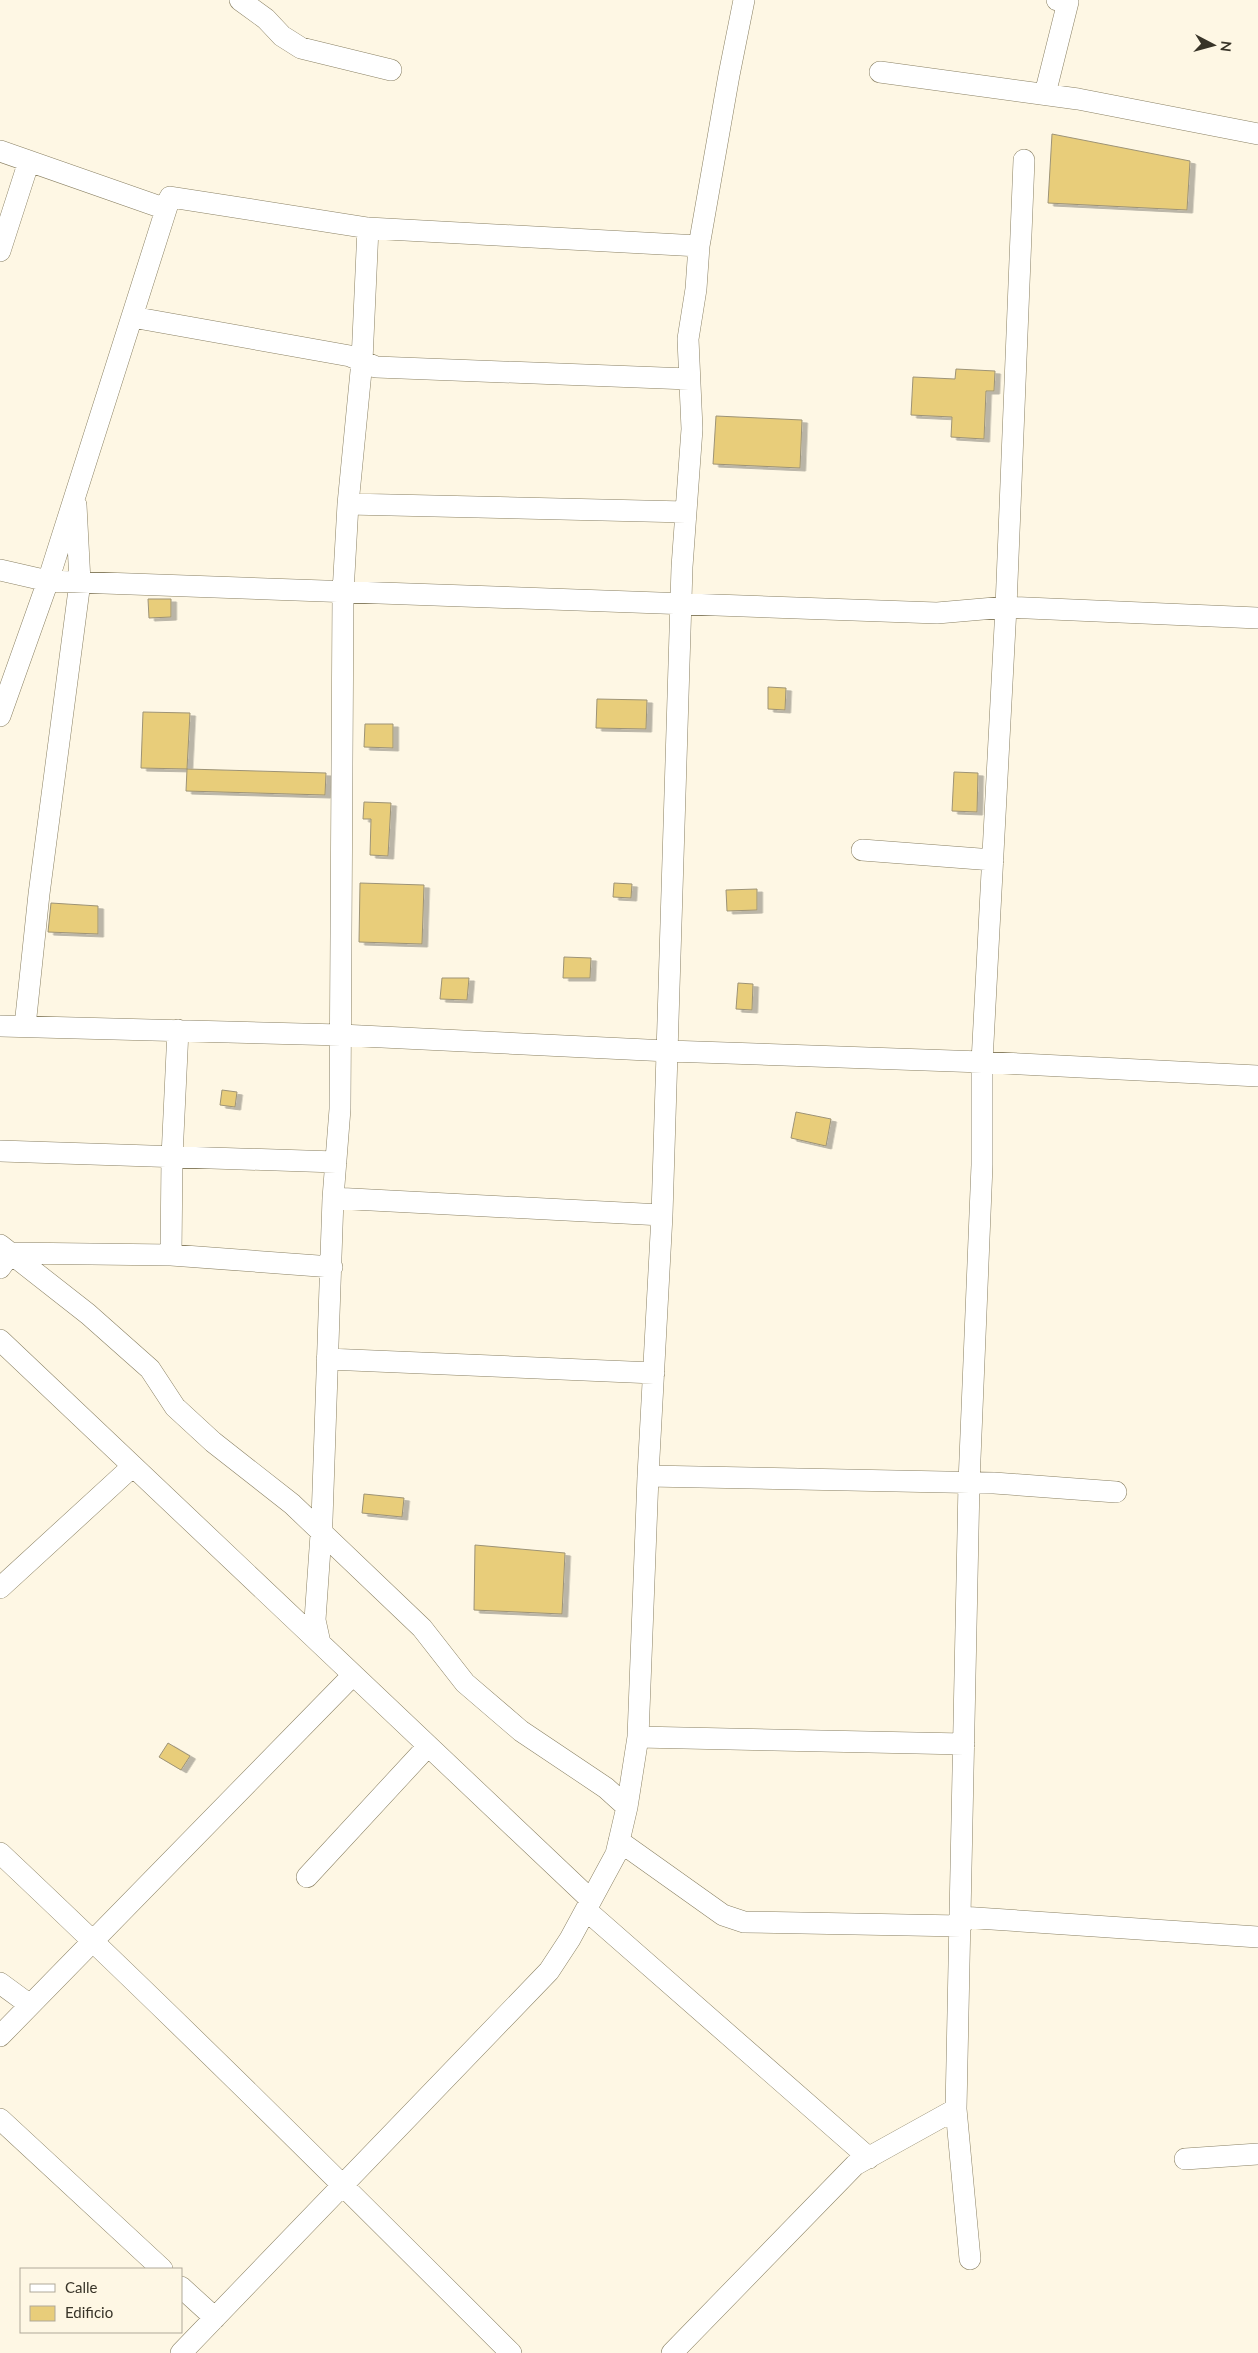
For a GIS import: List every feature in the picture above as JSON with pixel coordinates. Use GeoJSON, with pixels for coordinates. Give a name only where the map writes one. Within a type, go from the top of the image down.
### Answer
{"type":"FeatureCollection","features":[{"type":"Feature","properties":{"kind":"street"},"geometry":{"type":"LineString","coordinates":[[240,0],[266,19],[282,36],[301,48],[391,70]]}},
{"type":"Feature","properties":{"kind":"street"},"geometry":{"type":"LineString","coordinates":[[181,2353],[549,1971],[589,1905],[616,1854],[627,1807],[638,1737],[648,1476],[662,1215],[682,605],[692,429],[688,339],[699,246],[744,0]]}},
{"type":"Feature","properties":{"kind":"street"},"geometry":{"type":"LineString","coordinates":[[1045,94],[1068,2],[1057,0]]}},
{"type":"Feature","properties":{"kind":"street"},"geometry":{"type":"LineString","coordinates":[[880,72],[1078,98],[1258,134]]}},
{"type":"Feature","properties":{"kind":"street"},"geometry":{"type":"LineString","coordinates":[[0,151],[166,209]]}},
{"type":"Feature","properties":{"kind":"street"},"geometry":{"type":"LineString","coordinates":[[970,2259],[956,2109],[969,1483],[982,1165],[982,1062],[1006,608],[1024,160]]}},
{"type":"Feature","properties":{"kind":"street"},"geometry":{"type":"LineString","coordinates":[[0,251],[29,161]]}},
{"type":"Feature","properties":{"kind":"street"},"geometry":{"type":"LineString","coordinates":[[0,716],[48,581],[170,197],[368,228],[699,246]]}},
{"type":"Feature","properties":{"kind":"street"},"geometry":{"type":"LineString","coordinates":[[320,1644],[315,1620],[321,1534],[333,1198],[340,1109],[343,593],[348,504],[362,361],[368,228]]}},
{"type":"Feature","properties":{"kind":"street"},"geometry":{"type":"LineString","coordinates":[[132,318],[350,356],[376,367],[690,378]]}},
{"type":"Feature","properties":{"kind":"street"},"geometry":{"type":"LineString","coordinates":[[25,1026],[39,894],[80,582],[75,497]]}},
{"type":"Feature","properties":{"kind":"street"},"geometry":{"type":"LineString","coordinates":[[348,504],[686,512]]}},
{"type":"Feature","properties":{"kind":"street"},"geometry":{"type":"LineString","coordinates":[[0,570],[48,581],[343,593],[937,613],[1006,608],[1258,618]]}},
{"type":"Feature","properties":{"kind":"street"},"geometry":{"type":"LineString","coordinates":[[862,850],[993,860]]}},
{"type":"Feature","properties":{"kind":"street"},"geometry":{"type":"LineString","coordinates":[[0,1026],[340,1035],[668,1051],[982,1062],[1258,1076]]}},
{"type":"Feature","properties":{"kind":"street"},"geometry":{"type":"LineString","coordinates":[[171,1255],[172,1157],[178,1030]]}},
{"type":"Feature","properties":{"kind":"street"},"geometry":{"type":"LineString","coordinates":[[0,1151],[336,1162]]}},
{"type":"Feature","properties":{"kind":"street"},"geometry":{"type":"LineString","coordinates":[[333,1198],[662,1215]]}},
{"type":"Feature","properties":{"kind":"street"},"geometry":{"type":"LineString","coordinates":[[4,1255],[171,1255],[332,1267]]}},
{"type":"Feature","properties":{"kind":"street"},"geometry":{"type":"LineString","coordinates":[[4,1255],[88,1314],[150,1369],[175,1407],[213,1442],[292,1504],[321,1534],[422,1628],[465,1682],[521,1731],[606,1788],[627,1807]]}},
{"type":"Feature","properties":{"kind":"street"},"geometry":{"type":"LineString","coordinates":[[0,1340],[428,1746],[589,1905],[869,2158]]}},
{"type":"Feature","properties":{"kind":"street"},"geometry":{"type":"LineString","coordinates":[[327,1359],[654,1373]]}},
{"type":"Feature","properties":{"kind":"street"},"geometry":{"type":"LineString","coordinates":[[0,1588],[133,1466]]}},
{"type":"Feature","properties":{"kind":"street"},"geometry":{"type":"LineString","coordinates":[[648,1476],[969,1483],[1116,1492]]}},
{"type":"Feature","properties":{"kind":"street"},"geometry":{"type":"LineString","coordinates":[[0,2036],[353,1675]]}},
{"type":"Feature","properties":{"kind":"street"},"geometry":{"type":"LineString","coordinates":[[638,1737],[964,1744]]}},
{"type":"Feature","properties":{"kind":"street"},"geometry":{"type":"LineString","coordinates":[[307,1877],[428,1746]]}},
{"type":"Feature","properties":{"kind":"street"},"geometry":{"type":"LineString","coordinates":[[619,1841],[723,1915],[744,1922],[961,1921],[1258,1936]]}},
{"type":"Feature","properties":{"kind":"street"},"geometry":{"type":"LineString","coordinates":[[0,1853],[343,2185],[511,2353]]}},
{"type":"Feature","properties":{"kind":"street"},"geometry":{"type":"LineString","coordinates":[[0,1983],[30,2006]]}},
{"type":"Feature","properties":{"kind":"street"},"geometry":{"type":"LineString","coordinates":[[672,2353],[855,2166],[956,2109]]}},
{"type":"Feature","properties":{"kind":"street"},"geometry":{"type":"LineString","coordinates":[[0,2119],[161,2268]]}},
{"type":"Feature","properties":{"kind":"street"},"geometry":{"type":"LineString","coordinates":[[1185,2159],[1258,2154]]}},
{"type":"Feature","properties":{"kind":"street"},"geometry":{"type":"LineString","coordinates":[[182,2288],[215,2318]]}},
{"type":"Feature","properties":{"kind":"building"},"geometry":{"type":"Polygon","coordinates":[[[1052,134],[1190,161],[1187,210],[1048,203],[1052,134]]]}},
{"type":"Feature","properties":{"kind":"building"},"geometry":{"type":"Polygon","coordinates":[[[956,369],[995,371],[994,391],[986,391],[984,439],[951,437],[952,417],[911,415],[913,377],[955,379],[956,369]]]}},
{"type":"Feature","properties":{"kind":"building"},"geometry":{"type":"Polygon","coordinates":[[[716,416],[802,420],[800,468],[713,464],[716,416]]]}},
{"type":"Feature","properties":{"kind":"building"},"geometry":{"type":"Polygon","coordinates":[[[148,599],[171,599],[171,617],[149,618],[148,599]]]}},
{"type":"Feature","properties":{"kind":"building"},"geometry":{"type":"Polygon","coordinates":[[[768,687],[786,688],[785,710],[768,709],[768,687]]]}},
{"type":"Feature","properties":{"kind":"building"},"geometry":{"type":"Polygon","coordinates":[[[597,699],[647,700],[646,729],[596,728],[597,699]]]}},
{"type":"Feature","properties":{"kind":"building"},"geometry":{"type":"Polygon","coordinates":[[[143,712],[190,713],[187,769],[141,768],[143,712]]]}},
{"type":"Feature","properties":{"kind":"building"},"geometry":{"type":"Polygon","coordinates":[[[365,724],[393,724],[393,748],[364,747],[365,724]]]}},
{"type":"Feature","properties":{"kind":"building"},"geometry":{"type":"Polygon","coordinates":[[[187,769],[326,773],[325,795],[186,791],[187,769]]]}},
{"type":"Feature","properties":{"kind":"building"},"geometry":{"type":"Polygon","coordinates":[[[954,772],[978,773],[977,812],[952,811],[954,772]]]}},
{"type":"Feature","properties":{"kind":"building"},"geometry":{"type":"Polygon","coordinates":[[[364,802],[391,803],[388,856],[370,855],[371,819],[363,819],[364,802]]]}},
{"type":"Feature","properties":{"kind":"building"},"geometry":{"type":"Polygon","coordinates":[[[360,883],[424,885],[422,944],[359,942],[360,883]]]}},
{"type":"Feature","properties":{"kind":"building"},"geometry":{"type":"Polygon","coordinates":[[[614,883],[632,884],[631,898],[613,897],[614,883]]]}},
{"type":"Feature","properties":{"kind":"building"},"geometry":{"type":"Polygon","coordinates":[[[757,889],[757,910],[727,911],[726,890],[757,889]]]}},
{"type":"Feature","properties":{"kind":"building"},"geometry":{"type":"Polygon","coordinates":[[[51,903],[98,906],[98,934],[48,932],[51,903]]]}},
{"type":"Feature","properties":{"kind":"building"},"geometry":{"type":"Polygon","coordinates":[[[564,957],[591,958],[590,978],[563,978],[564,957]]]}},
{"type":"Feature","properties":{"kind":"building"},"geometry":{"type":"Polygon","coordinates":[[[442,978],[469,978],[467,1000],[440,999],[442,978]]]}},
{"type":"Feature","properties":{"kind":"building"},"geometry":{"type":"Polygon","coordinates":[[[738,983],[753,984],[752,1010],[736,1009],[738,983]]]}},
{"type":"Feature","properties":{"kind":"building"},"geometry":{"type":"Polygon","coordinates":[[[222,1090],[237,1092],[235,1107],[220,1105],[222,1090]]]}},
{"type":"Feature","properties":{"kind":"building"},"geometry":{"type":"Polygon","coordinates":[[[796,1112],[831,1119],[826,1146],[791,1138],[796,1112]]]}},
{"type":"Feature","properties":{"kind":"building"},"geometry":{"type":"Polygon","coordinates":[[[364,1494],[404,1498],[402,1517],[362,1513],[364,1494]]]}},
{"type":"Feature","properties":{"kind":"building"},"geometry":{"type":"Polygon","coordinates":[[[475,1545],[565,1553],[562,1614],[474,1610],[475,1545]]]}},
{"type":"Feature","properties":{"kind":"building"},"geometry":{"type":"Polygon","coordinates":[[[168,1743],[190,1756],[181,1770],[159,1757],[168,1743]]]}}]}
